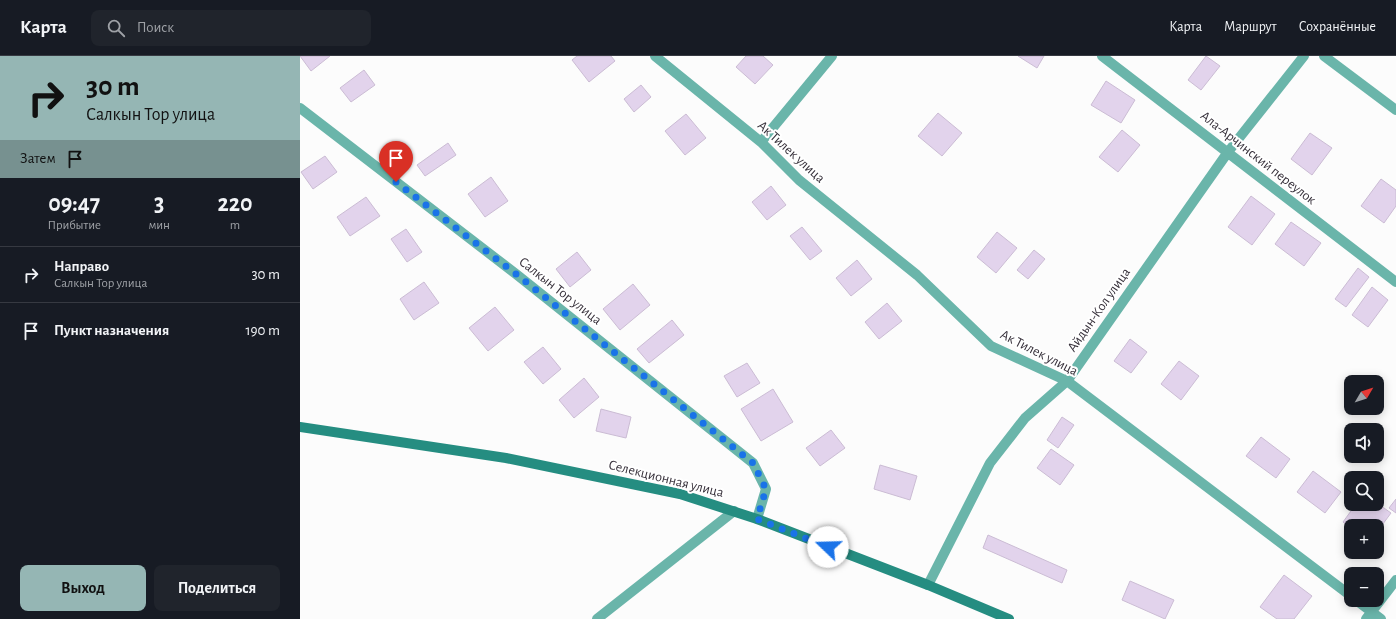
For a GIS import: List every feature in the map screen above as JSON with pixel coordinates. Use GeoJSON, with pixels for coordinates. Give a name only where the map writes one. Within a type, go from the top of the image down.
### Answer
{"type":"FeatureCollection","features":[{"type":"Feature","properties":{"kind":"street","name":"Ак Тилек улица"},"geometry":{"type":"LineString","coordinates":[[655,56],[761,142],[799,180],[917,276],[991,346],[1067,381],[1344,591]]}},
{"type":"Feature","properties":{"kind":"street"},"geometry":{"type":"LineString","coordinates":[[761,142],[832,56]]}},
{"type":"Feature","properties":{"kind":"street","name":"Ала-Арчинский переулок"},"geometry":{"type":"LineString","coordinates":[[1102,56],[1396,282]]}},
{"type":"Feature","properties":{"kind":"street","name":"Айдын-Кол улица"},"geometry":{"type":"LineString","coordinates":[[928,585],[990,464],[1025,418],[1067,381],[1228,152],[1304,56]]}},
{"type":"Feature","properties":{"kind":"street"},"geometry":{"type":"LineString","coordinates":[[1324,56],[1396,110]]}},
{"type":"Feature","properties":{"kind":"street","name":"Салкын Тор улица"},"geometry":{"type":"LineString","coordinates":[[300,108],[516,274],[753,463],[766,489],[757,519]]}},
{"type":"Feature","properties":{"kind":"street","name":"Селекционная улица"},"geometry":{"type":"LineString","coordinates":[[300,426],[506,458],[634,483],[680,494],[734,510],[928,585],[1008,619]]}},
{"type":"Feature","properties":{"kind":"street"},"geometry":{"type":"LineString","coordinates":[[597,619],[734,510]]}},
{"type":"Feature","properties":{"kind":"street"},"geometry":{"type":"LineString","coordinates":[[1369,615],[1396,580]]}},
{"type":"Feature","properties":{"kind":"street"},"geometry":{"type":"LineString","coordinates":[[1362,607],[1369,615],[1381,619]]}},
{"type":"Feature","properties":{"kind":"building"},"geometry":{"type":"Polygon","coordinates":[[[300,56],[330,56],[311,71],[300,56]]]}},
{"type":"Feature","properties":{"kind":"building"},"geometry":{"type":"Polygon","coordinates":[[[577,56],[611,56],[615,61],[589,82],[572,60],[577,56]]]}},
{"type":"Feature","properties":{"kind":"building"},"geometry":{"type":"Polygon","coordinates":[[[746,56],[763,56],[773,65],[755,84],[736,67],[746,56]]]}},
{"type":"Feature","properties":{"kind":"building"},"geometry":{"type":"Polygon","coordinates":[[[1018,56],[1044,56],[1037,68],[1018,56]]]}},
{"type":"Feature","properties":{"kind":"building"},"geometry":{"type":"Polygon","coordinates":[[[1206,56],[1220,66],[1201,90],[1188,80],[1206,56]]]}},
{"type":"Feature","properties":{"kind":"building"},"geometry":{"type":"Polygon","coordinates":[[[364,70],[375,85],[351,102],[340,88],[364,70]]]}},
{"type":"Feature","properties":{"kind":"building"},"geometry":{"type":"Polygon","coordinates":[[[1106,81],[1135,100],[1121,123],[1091,105],[1106,81]]]}},
{"type":"Feature","properties":{"kind":"building"},"geometry":{"type":"Polygon","coordinates":[[[641,85],[651,97],[634,112],[624,99],[641,85]]]}},
{"type":"Feature","properties":{"kind":"building"},"geometry":{"type":"Polygon","coordinates":[[[938,113],[962,133],[942,156],[918,136],[938,113]]]}},
{"type":"Feature","properties":{"kind":"building"},"geometry":{"type":"Polygon","coordinates":[[[686,114],[706,138],[685,155],[665,131],[686,114]]]}},
{"type":"Feature","properties":{"kind":"building"},"geometry":{"type":"Polygon","coordinates":[[[1122,130],[1140,145],[1118,172],[1099,157],[1122,130]]]}},
{"type":"Feature","properties":{"kind":"building"},"geometry":{"type":"Polygon","coordinates":[[[1310,133],[1332,148],[1312,175],[1291,159],[1310,133]]]}},
{"type":"Feature","properties":{"kind":"building"},"geometry":{"type":"Polygon","coordinates":[[[448,143],[456,155],[425,176],[417,165],[448,143]]]}},
{"type":"Feature","properties":{"kind":"building"},"geometry":{"type":"Polygon","coordinates":[[[325,156],[337,172],[313,189],[301,172],[325,156]]]}},
{"type":"Feature","properties":{"kind":"building"},"geometry":{"type":"Polygon","coordinates":[[[491,177],[508,201],[485,217],[468,194],[491,177]]]}},
{"type":"Feature","properties":{"kind":"building"},"geometry":{"type":"Polygon","coordinates":[[[1381,179],[1396,190],[1396,206],[1384,223],[1361,206],[1381,179]]]}},
{"type":"Feature","properties":{"kind":"building"},"geometry":{"type":"Polygon","coordinates":[[[771,186],[786,205],[767,220],[752,202],[771,186]]]}},
{"type":"Feature","properties":{"kind":"building"},"geometry":{"type":"Polygon","coordinates":[[[1251,196],[1275,214],[1252,245],[1228,227],[1251,196]]]}},
{"type":"Feature","properties":{"kind":"building"},"geometry":{"type":"Polygon","coordinates":[[[366,197],[380,216],[350,236],[337,217],[366,197]]]}},
{"type":"Feature","properties":{"kind":"building"},"geometry":{"type":"Polygon","coordinates":[[[1291,222],[1321,243],[1304,266],[1275,244],[1291,222]]]}},
{"type":"Feature","properties":{"kind":"building"},"geometry":{"type":"Polygon","coordinates":[[[802,227],[822,251],[810,260],[790,236],[802,227]]]}},
{"type":"Feature","properties":{"kind":"building"},"geometry":{"type":"Polygon","coordinates":[[[406,229],[422,252],[407,262],[391,239],[406,229]]]}},
{"type":"Feature","properties":{"kind":"building"},"geometry":{"type":"Polygon","coordinates":[[[997,232],[1017,248],[996,273],[977,257],[997,232]]]}},
{"type":"Feature","properties":{"kind":"building"},"geometry":{"type":"Polygon","coordinates":[[[1034,250],[1045,259],[1028,279],[1017,270],[1034,250]]]}},
{"type":"Feature","properties":{"kind":"building"},"geometry":{"type":"Polygon","coordinates":[[[577,252],[591,270],[570,287],[556,269],[577,252]]]}},
{"type":"Feature","properties":{"kind":"building"},"geometry":{"type":"Polygon","coordinates":[[[857,260],[872,279],[851,296],[836,278],[857,260]]]}},
{"type":"Feature","properties":{"kind":"building"},"geometry":{"type":"Polygon","coordinates":[[[1358,268],[1369,277],[1346,307],[1335,299],[1358,268]]]}},
{"type":"Feature","properties":{"kind":"building"},"geometry":{"type":"Polygon","coordinates":[[[424,282],[439,303],[414,320],[400,299],[424,282]]]}},
{"type":"Feature","properties":{"kind":"building"},"geometry":{"type":"Polygon","coordinates":[[[633,284],[650,305],[620,330],[603,309],[633,284]]]}},
{"type":"Feature","properties":{"kind":"building"},"geometry":{"type":"Polygon","coordinates":[[[1372,287],[1388,300],[1368,327],[1352,315],[1372,287]]]}},
{"type":"Feature","properties":{"kind":"building"},"geometry":{"type":"Polygon","coordinates":[[[887,303],[902,321],[879,339],[865,322],[887,303]]]}},
{"type":"Feature","properties":{"kind":"building"},"geometry":{"type":"Polygon","coordinates":[[[495,307],[514,330],[488,351],[469,328],[495,307]]]}},
{"type":"Feature","properties":{"kind":"building"},"geometry":{"type":"Polygon","coordinates":[[[672,320],[684,335],[649,363],[637,349],[672,320]]]}},
{"type":"Feature","properties":{"kind":"building"},"geometry":{"type":"Polygon","coordinates":[[[1130,339],[1147,352],[1131,373],[1114,361],[1130,339]]]}},
{"type":"Feature","properties":{"kind":"building"},"geometry":{"type":"Polygon","coordinates":[[[543,347],[561,369],[543,384],[524,362],[543,347]]]}},
{"type":"Feature","properties":{"kind":"building"},"geometry":{"type":"Polygon","coordinates":[[[1179,361],[1199,376],[1181,400],[1161,384],[1179,361]]]}},
{"type":"Feature","properties":{"kind":"building"},"geometry":{"type":"Polygon","coordinates":[[[747,363],[760,383],[737,397],[724,376],[747,363]]]}},
{"type":"Feature","properties":{"kind":"building"},"geometry":{"type":"Polygon","coordinates":[[[584,378],[599,397],[574,418],[559,400],[584,378]]]}},
{"type":"Feature","properties":{"kind":"building"},"geometry":{"type":"Polygon","coordinates":[[[773,389],[793,422],[761,441],[741,409],[773,389]]]}},
{"type":"Feature","properties":{"kind":"building"},"geometry":{"type":"Polygon","coordinates":[[[601,409],[631,417],[626,438],[596,431],[601,409]]]}},
{"type":"Feature","properties":{"kind":"building"},"geometry":{"type":"Polygon","coordinates":[[[1062,417],[1074,425],[1058,448],[1047,440],[1062,417]]]}},
{"type":"Feature","properties":{"kind":"building"},"geometry":{"type":"Polygon","coordinates":[[[831,430],[845,448],[820,466],[806,448],[831,430]]]}},
{"type":"Feature","properties":{"kind":"building"},"geometry":{"type":"Polygon","coordinates":[[[1261,437],[1290,459],[1276,478],[1246,456],[1261,437]]]}},
{"type":"Feature","properties":{"kind":"building"},"geometry":{"type":"Polygon","coordinates":[[[1051,449],[1074,465],[1060,485],[1037,468],[1051,449]]]}},
{"type":"Feature","properties":{"kind":"building"},"geometry":{"type":"Polygon","coordinates":[[[880,465],[917,476],[910,500],[874,489],[880,465]]]}},
{"type":"Feature","properties":{"kind":"building"},"geometry":{"type":"Polygon","coordinates":[[[1313,471],[1341,492],[1325,513],[1297,492],[1313,471]]]}},
{"type":"Feature","properties":{"kind":"building"},"geometry":{"type":"Polygon","coordinates":[[[1396,499],[1396,513],[1389,508],[1396,499]]]}},
{"type":"Feature","properties":{"kind":"building"},"geometry":{"type":"Polygon","coordinates":[[[1384,508],[1391,513],[1384,522],[1384,519],[1345,519],[1351,511],[1384,511],[1384,508]]]}},
{"type":"Feature","properties":{"kind":"building"},"geometry":{"type":"Polygon","coordinates":[[[988,535],[1067,570],[1062,583],[983,548],[988,535]]]}},
{"type":"Feature","properties":{"kind":"building"},"geometry":{"type":"Polygon","coordinates":[[[1284,575],[1312,596],[1294,619],[1277,619],[1260,607],[1284,575]]]}},
{"type":"Feature","properties":{"kind":"building"},"geometry":{"type":"Polygon","coordinates":[[[1130,581],[1174,600],[1165,619],[1122,600],[1130,581]]]}},
{"type":"Feature","properties":{"kind":"route"},"geometry":{"type":"LineString","coordinates":[[396,182],[516,274],[753,463],[766,489],[757,519],[828,547]]}}]}
